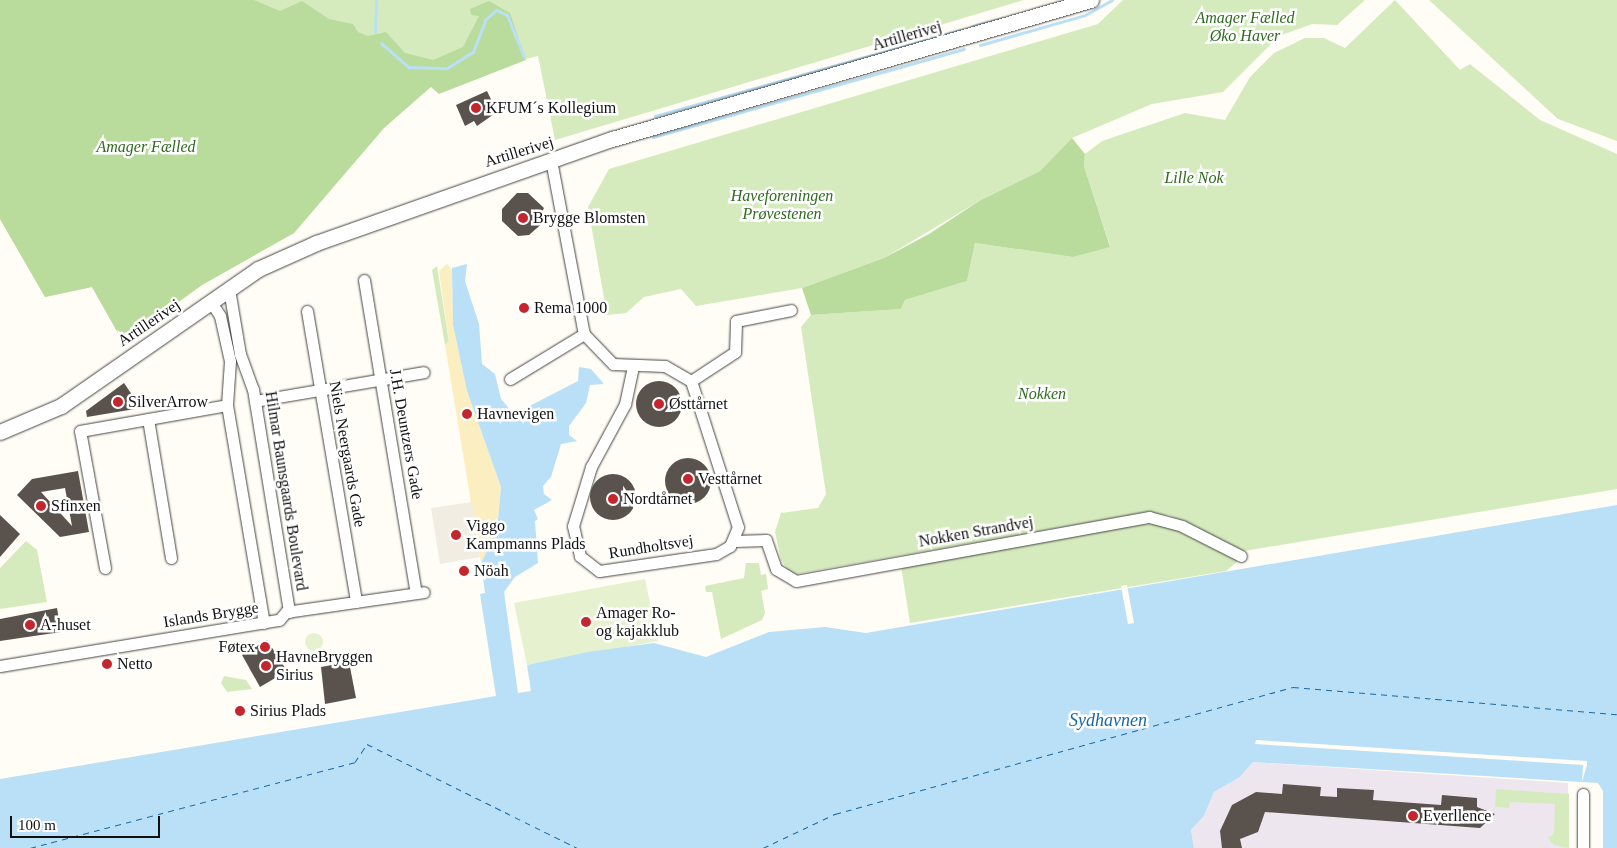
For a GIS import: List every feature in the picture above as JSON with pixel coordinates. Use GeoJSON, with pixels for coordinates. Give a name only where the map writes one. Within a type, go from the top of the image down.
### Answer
{"type":"FeatureCollection","features":[{"type":"Feature","properties":{"kind":"street","name":"Artillerivej"},"geometry":{"type":"LineString","coordinates":[[0,432],[61,406],[258,270],[316,243],[551,160],[1091,0]]}},
{"type":"Feature","properties":{"kind":"street"},"geometry":{"type":"LineString","coordinates":[[551,160],[584,334],[608,361],[634,366],[665,366],[691,382],[737,521],[734,540]]}},
{"type":"Feature","properties":{"kind":"street","name":"J.H. Deuntzers Gade"},"geometry":{"type":"LineString","coordinates":[[364,280],[380,380],[420,593]]}},
{"type":"Feature","properties":{"kind":"street","name":"Hilmar Baunsgaards Boulevard"},"geometry":{"type":"LineString","coordinates":[[229,289],[240,354],[255,401],[289,612]]}},
{"type":"Feature","properties":{"kind":"street"},"geometry":{"type":"LineString","coordinates":[[211,302],[220,316],[230,361],[227,405],[264,623]]}},
{"type":"Feature","properties":{"kind":"street"},"geometry":{"type":"LineString","coordinates":[[691,382],[735,352],[736,321],[791,310]]}},
{"type":"Feature","properties":{"kind":"street","name":"Niels Neergaards Gade"},"geometry":{"type":"LineString","coordinates":[[307,311],[356,602]]}},
{"type":"Feature","properties":{"kind":"street"},"geometry":{"type":"LineString","coordinates":[[510,379],[584,334]]}},
{"type":"Feature","properties":{"kind":"street","name":"Rundholtsvej"},"geometry":{"type":"LineString","coordinates":[[634,366],[625,404],[578,499],[572,538],[580,556],[599,571],[612,570],[716,554],[734,540]]}},
{"type":"Feature","properties":{"kind":"street"},"geometry":{"type":"LineString","coordinates":[[255,401],[424,372]]}},
{"type":"Feature","properties":{"kind":"street"},"geometry":{"type":"LineString","coordinates":[[105,568],[80,431],[227,405]]}},
{"type":"Feature","properties":{"kind":"street"},"geometry":{"type":"LineString","coordinates":[[148,419],[171,558]]}},
{"type":"Feature","properties":{"kind":"street","name":"Nokken Strandvej"},"geometry":{"type":"LineString","coordinates":[[734,540],[766,540],[776,569],[796,581],[1149,517],[1182,526],[1240,556]]}},
{"type":"Feature","properties":{"kind":"street","name":"Islands Brygge"},"geometry":{"type":"LineString","coordinates":[[0,666],[264,623],[279,620],[289,612],[420,593]]}},
{"type":"Feature","properties":{"kind":"street"},"geometry":{"type":"LineString","coordinates":[[1583,794],[1583,848]]}},
{"type":"Feature","properties":{"kind":"shaded area","name":"Viggo Kampmanns Plads"},"geometry":{"type":"Polygon","coordinates":[[[472,502],[480,557],[440,564],[431,508],[472,502]]]}},
{"type":"Feature","properties":{"kind":"shaded area"},"geometry":{"type":"Polygon","coordinates":[[[1253,762],[1568,783],[1569,848],[1194,848],[1191,830],[1204,816],[1214,792],[1240,777],[1253,762]]]}},
{"type":"Feature","properties":{"kind":"green space","name":"Amager Fælled"},"geometry":{"type":"Polygon","coordinates":[[[0,0],[1024,0],[555,140],[538,56],[434,81],[384,128],[294,233],[202,285],[123,342],[92,287],[45,297],[0,219],[0,0]]]}},
{"type":"Feature","properties":{"kind":"green space","name":"Amager Fælled"},"geometry":{"type":"Polygon","coordinates":[[[0,0],[254,0],[280,11],[302,1],[329,19],[353,24],[358,32],[368,36],[386,32],[405,53],[433,60],[463,47],[479,16],[471,15],[470,9],[489,1],[510,13],[526,60],[439,94],[431,87],[384,128],[294,233],[202,285],[123,342],[92,287],[45,297],[0,219],[0,0]]]}},
{"type":"Feature","properties":{"kind":"green space","name":"Haveforeningen Prøvestenen"},"geometry":{"type":"Polygon","coordinates":[[[1123,0],[1365,0],[1337,25],[1312,24],[1279,36],[1223,92],[1152,104],[1072,138],[1040,171],[979,201],[884,258],[802,288],[696,306],[681,289],[644,297],[626,313],[607,315],[588,207],[609,169],[1098,24],[1123,0]]]}},
{"type":"Feature","properties":{"kind":"green space","name":"Nokken"},"geometry":{"type":"Polygon","coordinates":[[[1395,0],[1460,70],[1470,64],[1540,120],[1617,154],[1617,489],[1244,551],[1169,515],[1137,514],[796,574],[788,570],[781,560],[775,532],[781,513],[818,508],[826,494],[801,327],[811,315],[901,309],[905,300],[967,281],[975,243],[1073,257],[1110,246],[1084,166],[1085,154],[1102,141],[1185,113],[1225,120],[1250,77],[1274,53],[1305,38],[1324,38],[1345,48],[1395,0]]]}},
{"type":"Feature","properties":{"kind":"green space"},"geometry":{"type":"Polygon","coordinates":[[[1429,0],[1617,0],[1617,141],[1558,119],[1429,0]]]}},
{"type":"Feature","properties":{"kind":"green space"},"geometry":{"type":"Polygon","coordinates":[[[1072,138],[1085,154],[1084,166],[1110,247],[1073,257],[975,243],[967,281],[905,300],[901,309],[811,315],[802,288],[884,258],[929,234],[979,201],[1040,171],[1072,138]]]}},
{"type":"Feature","properties":{"kind":"green space"},"geometry":{"type":"Polygon","coordinates":[[[437,266],[449,342],[445,345],[432,270],[437,266]]]}},
{"type":"Feature","properties":{"kind":"green space"},"geometry":{"type":"Polygon","coordinates":[[[1151,522],[1172,528],[1238,561],[1226,571],[910,623],[901,566],[1151,522]]]}},
{"type":"Feature","properties":{"kind":"green space"},"geometry":{"type":"Polygon","coordinates":[[[26,541],[37,550],[47,602],[0,609],[0,568],[26,541]]]}},
{"type":"Feature","properties":{"kind":"green space"},"geometry":{"type":"Polygon","coordinates":[[[746,563],[759,563],[761,575],[766,574],[768,589],[761,591],[765,613],[762,620],[721,639],[712,592],[706,592],[705,586],[744,578],[746,563]]]}},
{"type":"Feature","properties":{"kind":"green space","name":"Amager Ro- og kajakklub"},"geometry":{"type":"Polygon","coordinates":[[[645,579],[658,641],[527,665],[514,603],[645,579]]]}},
{"type":"Feature","properties":{"kind":"green space"},"geometry":{"type":"Polygon","coordinates":[[[310,633],[318,633],[323,638],[321,649],[310,651],[305,646],[305,638],[310,633]]]}},
{"type":"Feature","properties":{"kind":"green space"},"geometry":{"type":"Polygon","coordinates":[[[224,676],[246,680],[252,689],[227,692],[221,683],[224,676]]]}},
{"type":"Feature","properties":{"kind":"green space"},"geometry":{"type":"Polygon","coordinates":[[[1496,789],[1569,794],[1569,848],[1554,845],[1548,838],[1554,833],[1555,804],[1510,802],[1509,808],[1495,807],[1496,789]]]}},
{"type":"Feature","properties":{"kind":"sand","name":"Havnevigen"},"geometry":{"type":"Polygon","coordinates":[[[447,264],[452,270],[453,325],[467,391],[501,487],[497,531],[481,563],[445,345],[449,341],[439,271],[447,264]]]}},
{"type":"Feature","properties":{"kind":"water","name":"Sydhavnen"},"geometry":{"type":"Polygon","coordinates":[[[467,264],[465,281],[479,324],[482,364],[495,374],[501,399],[514,414],[578,381],[579,367],[591,369],[604,384],[590,385],[586,403],[569,426],[569,435],[577,441],[561,444],[551,477],[543,486],[544,494],[552,500],[534,510],[538,519],[535,521],[538,563],[515,577],[504,592],[518,693],[531,691],[527,665],[588,652],[654,643],[706,657],[769,632],[825,627],[866,633],[1617,505],[1617,848],[1603,848],[1603,791],[1598,783],[1253,762],[1240,777],[1214,792],[1204,816],[1191,830],[1194,848],[0,848],[0,779],[496,696],[480,594],[485,593],[481,563],[497,531],[501,487],[467,391],[453,325],[452,268],[467,264]]]}},
{"type":"Feature","properties":{"kind":"pier"},"geometry":{"type":"Polygon","coordinates":[[[1127,585],[1134,623],[1128,624],[1121,586],[1127,585]]]}},
{"type":"Feature","properties":{"kind":"pier"},"geometry":{"type":"Polygon","coordinates":[[[1256,740],[1587,761],[1587,765],[1582,782],[1583,765],[1255,744],[1256,740]]]}},
{"type":"Feature","properties":{"kind":"building","name":"KFUM´s Kollegium"},"geometry":{"type":"Polygon","coordinates":[[[487,91],[497,112],[477,126],[474,121],[465,126],[456,105],[487,91]]]}},
{"type":"Feature","properties":{"kind":"building","name":"Brygge Blomsten"},"geometry":{"type":"Polygon","coordinates":[[[517,193],[528,193],[544,208],[541,214],[545,221],[529,235],[518,236],[502,221],[502,209],[517,193]]]}},
{"type":"Feature","properties":{"kind":"building","name":"Østtårnet"},"geometry":{"type":"Polygon","coordinates":[[[659,381],[672,385],[678,391],[682,404],[678,417],[672,423],[659,427],[646,423],[640,417],[636,404],[640,391],[646,385],[659,381]]]}},
{"type":"Feature","properties":{"kind":"building","name":"SilverArrow"},"geometry":{"type":"Polygon","coordinates":[[[124,383],[141,408],[87,417],[86,411],[124,383]]]}},
{"type":"Feature","properties":{"kind":"building","name":"Vesttårnet"},"geometry":{"type":"Polygon","coordinates":[[[688,458],[701,462],[707,468],[711,481],[707,494],[701,500],[688,504],[675,500],[669,494],[665,481],[669,468],[675,462],[688,458]]]}},
{"type":"Feature","properties":{"kind":"building","name":"Sfinxen"},"geometry":{"type":"Polygon","coordinates":[[[78,471],[89,532],[60,537],[17,495],[32,479],[78,471]],[[65,488],[41,492],[72,526],[65,488]]]}},
{"type":"Feature","properties":{"kind":"building","name":"Nordtårnet"},"geometry":{"type":"Polygon","coordinates":[[[613,474],[626,478],[632,484],[636,497],[632,510],[626,516],[613,520],[600,516],[594,510],[590,497],[594,484],[600,478],[613,474]]]}},
{"type":"Feature","properties":{"kind":"building"},"geometry":{"type":"Polygon","coordinates":[[[0,515],[20,534],[0,557],[0,515]]]}},
{"type":"Feature","properties":{"kind":"building","name":"A-huset"},"geometry":{"type":"Polygon","coordinates":[[[57,608],[61,632],[0,641],[0,619],[57,608]]]}},
{"type":"Feature","properties":{"kind":"building","name":"HavneBryggen Sirius"},"geometry":{"type":"Polygon","coordinates":[[[267,640],[287,671],[260,687],[242,655],[267,640]]]}},
{"type":"Feature","properties":{"kind":"building","name":"HavneBryggen Sirius"},"geometry":{"type":"Polygon","coordinates":[[[349,662],[356,698],[325,704],[321,667],[349,662]]]}},
{"type":"Feature","properties":{"kind":"building","name":"Everllence"},"geometry":{"type":"Polygon","coordinates":[[[1283,784],[1321,787],[1320,796],[1337,797],[1337,788],[1374,790],[1373,800],[1441,805],[1442,795],[1477,798],[1477,807],[1495,814],[1480,828],[1265,812],[1258,832],[1240,839],[1242,848],[1222,848],[1220,831],[1232,805],[1256,792],[1282,794],[1283,784]]]}},
{"type":"Feature","properties":{"kind":"waterway"},"geometry":{"type":"LineString","coordinates":[[375,32],[376,0]]}},
{"type":"Feature","properties":{"kind":"waterway"},"geometry":{"type":"LineString","coordinates":[[980,45],[1085,15],[1112,0]]}},
{"type":"Feature","properties":{"kind":"waterway"},"geometry":{"type":"LineString","coordinates":[[381,43],[409,67],[447,68],[473,52],[485,20],[496,10],[507,15],[524,57]]}},
{"type":"Feature","properties":{"kind":"waterway"},"geometry":{"type":"LineString","coordinates":[[972,26],[1003,18]]}},
{"type":"Feature","properties":{"kind":"waterway"},"geometry":{"type":"LineString","coordinates":[[655,116],[961,30]]}},
{"type":"Feature","properties":{"kind":"waterway"},"geometry":{"type":"LineString","coordinates":[[653,137],[964,49]]}},
{"type":"Feature","properties":{"kind":"ferry route"},"geometry":{"type":"LineString","coordinates":[[763,848],[835,814],[1293,687],[1617,714]]}},
{"type":"Feature","properties":{"kind":"ferry route"},"geometry":{"type":"LineString","coordinates":[[30,848],[355,762],[367,744],[577,848]]}},
{"type":"Feature","properties":{"kind":"place","name":"KFUM´s Kollegium"},"geometry":{"type":"Point","coordinates":[476,108]}},
{"type":"Feature","properties":{"kind":"place","name":"Brygge Blomsten"},"geometry":{"type":"Point","coordinates":[523,218]}},
{"type":"Feature","properties":{"kind":"place","name":"Rema 1000"},"geometry":{"type":"Point","coordinates":[524,308]}},
{"type":"Feature","properties":{"kind":"place","name":"SilverArrow"},"geometry":{"type":"Point","coordinates":[118,402]}},
{"type":"Feature","properties":{"kind":"place","name":"Østtårnet"},"geometry":{"type":"Point","coordinates":[659,404]}},
{"type":"Feature","properties":{"kind":"place","name":"Havnevigen"},"geometry":{"type":"Point","coordinates":[467,414]}},
{"type":"Feature","properties":{"kind":"place","name":"Vesttårnet"},"geometry":{"type":"Point","coordinates":[688,479]}},
{"type":"Feature","properties":{"kind":"place","name":"Nordtårnet"},"geometry":{"type":"Point","coordinates":[613,499]}},
{"type":"Feature","properties":{"kind":"place","name":"Sfinxen"},"geometry":{"type":"Point","coordinates":[41,506]}},
{"type":"Feature","properties":{"kind":"place","name":"Viggo Kampmanns Plads"},"geometry":{"type":"Point","coordinates":[456,535]}},
{"type":"Feature","properties":{"kind":"place","name":"Nöah"},"geometry":{"type":"Point","coordinates":[464,571]}},
{"type":"Feature","properties":{"kind":"place","name":"Amager Ro- og kajakklub"},"geometry":{"type":"Point","coordinates":[586,622]}},
{"type":"Feature","properties":{"kind":"place","name":"A-huset"},"geometry":{"type":"Point","coordinates":[30,625]}},
{"type":"Feature","properties":{"kind":"place","name":"Føtex"},"geometry":{"type":"Point","coordinates":[265,647]}},
{"type":"Feature","properties":{"kind":"place","name":"Netto"},"geometry":{"type":"Point","coordinates":[107,664]}},
{"type":"Feature","properties":{"kind":"place","name":"HavneBryggen Sirius"},"geometry":{"type":"Point","coordinates":[266,666]}},
{"type":"Feature","properties":{"kind":"place","name":"Sirius Plads"},"geometry":{"type":"Point","coordinates":[240,711]}},
{"type":"Feature","properties":{"kind":"place","name":"Everllence"},"geometry":{"type":"Point","coordinates":[1413,816]}},
{"type":"Feature","properties":{"kind":"park label","name":"Amager Fælled Øko Haver"},"geometry":{"type":"Point","coordinates":[1245,27]}},
{"type":"Feature","properties":{"kind":"park label","name":"Lille Nok"},"geometry":{"type":"Point","coordinates":[1194,178]}}]}
